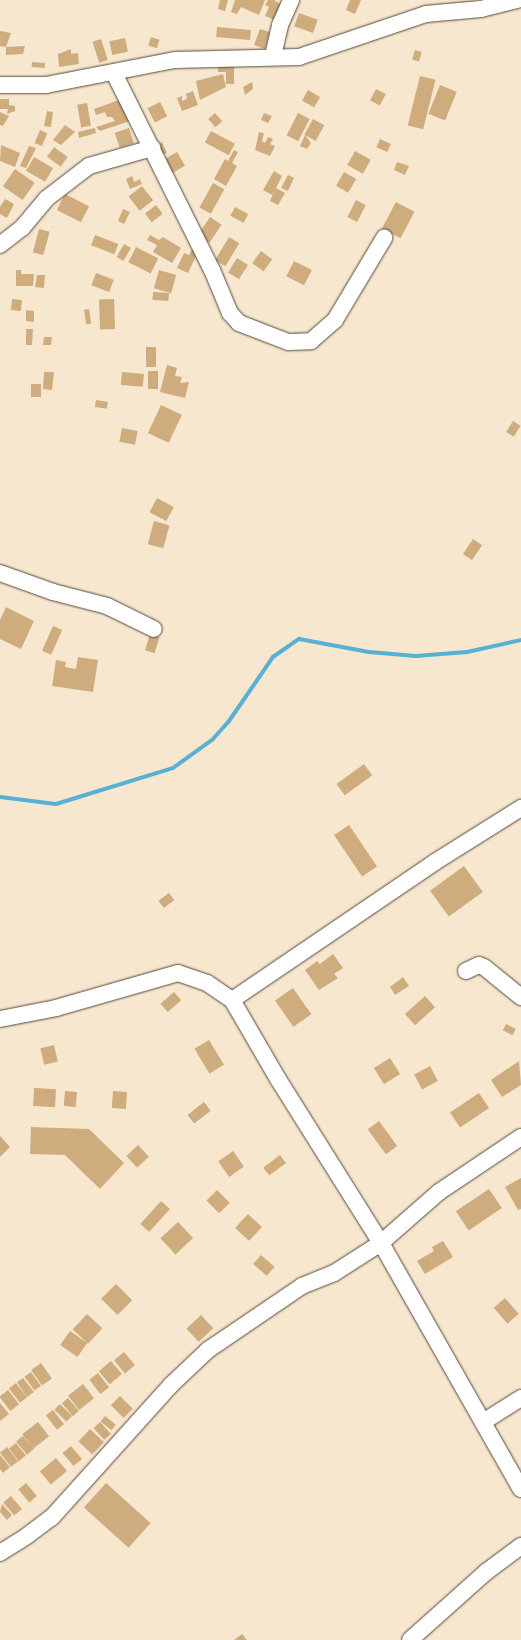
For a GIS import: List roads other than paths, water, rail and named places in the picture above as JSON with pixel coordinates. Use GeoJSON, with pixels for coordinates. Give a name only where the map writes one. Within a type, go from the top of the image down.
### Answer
{"type":"FeatureCollection","features":[{"type":"Feature","properties":{"kind":"street"},"geometry":{"type":"LineString","coordinates":[[273,56],[280,25],[291,0]]}},
{"type":"Feature","properties":{"kind":"street"},"geometry":{"type":"LineString","coordinates":[[0,85],[46,84],[114,73],[175,60],[273,56],[299,57],[426,14],[481,9],[517,0]]}},
{"type":"Feature","properties":{"kind":"street"},"geometry":{"type":"LineString","coordinates":[[114,73],[212,270],[230,314],[239,323],[288,342],[311,341],[326,330],[335,320],[384,238]]}},
{"type":"Feature","properties":{"kind":"street"},"geometry":{"type":"LineString","coordinates":[[0,245],[22,228],[46,199],[89,166],[152,148]]}},
{"type":"Feature","properties":{"kind":"street"},"geometry":{"type":"LineString","coordinates":[[0,573],[53,592],[108,606],[154,629]]}},
{"type":"Feature","properties":{"kind":"street"},"geometry":{"type":"LineString","coordinates":[[232,1000],[435,862],[521,808]]}},
{"type":"Feature","properties":{"kind":"street"},"geometry":{"type":"LineString","coordinates":[[466,971],[480,965],[521,996]]}},
{"type":"Feature","properties":{"kind":"street"},"geometry":{"type":"LineString","coordinates":[[0,1019],[56,1008],[178,974],[207,982],[232,1000],[278,1079],[381,1243],[521,1489]]}},
{"type":"Feature","properties":{"kind":"street"},"geometry":{"type":"LineString","coordinates":[[0,1553],[52,1517],[171,1385],[208,1350],[302,1286],[334,1272],[381,1243],[439,1192],[521,1138]]}},
{"type":"Feature","properties":{"kind":"street"},"geometry":{"type":"LineString","coordinates":[[483,1422],[521,1398]]}},
{"type":"Feature","properties":{"kind":"street"},"geometry":{"type":"LineString","coordinates":[[410,1640],[486,1572],[521,1546]]}},
{"type":"Feature","properties":{"kind":"waterway"},"geometry":{"type":"LineString","coordinates":[[0,797],[56,804],[173,768],[212,740],[229,721],[273,657],[299,639],[369,652],[416,656],[467,652],[521,640]]}}]}
